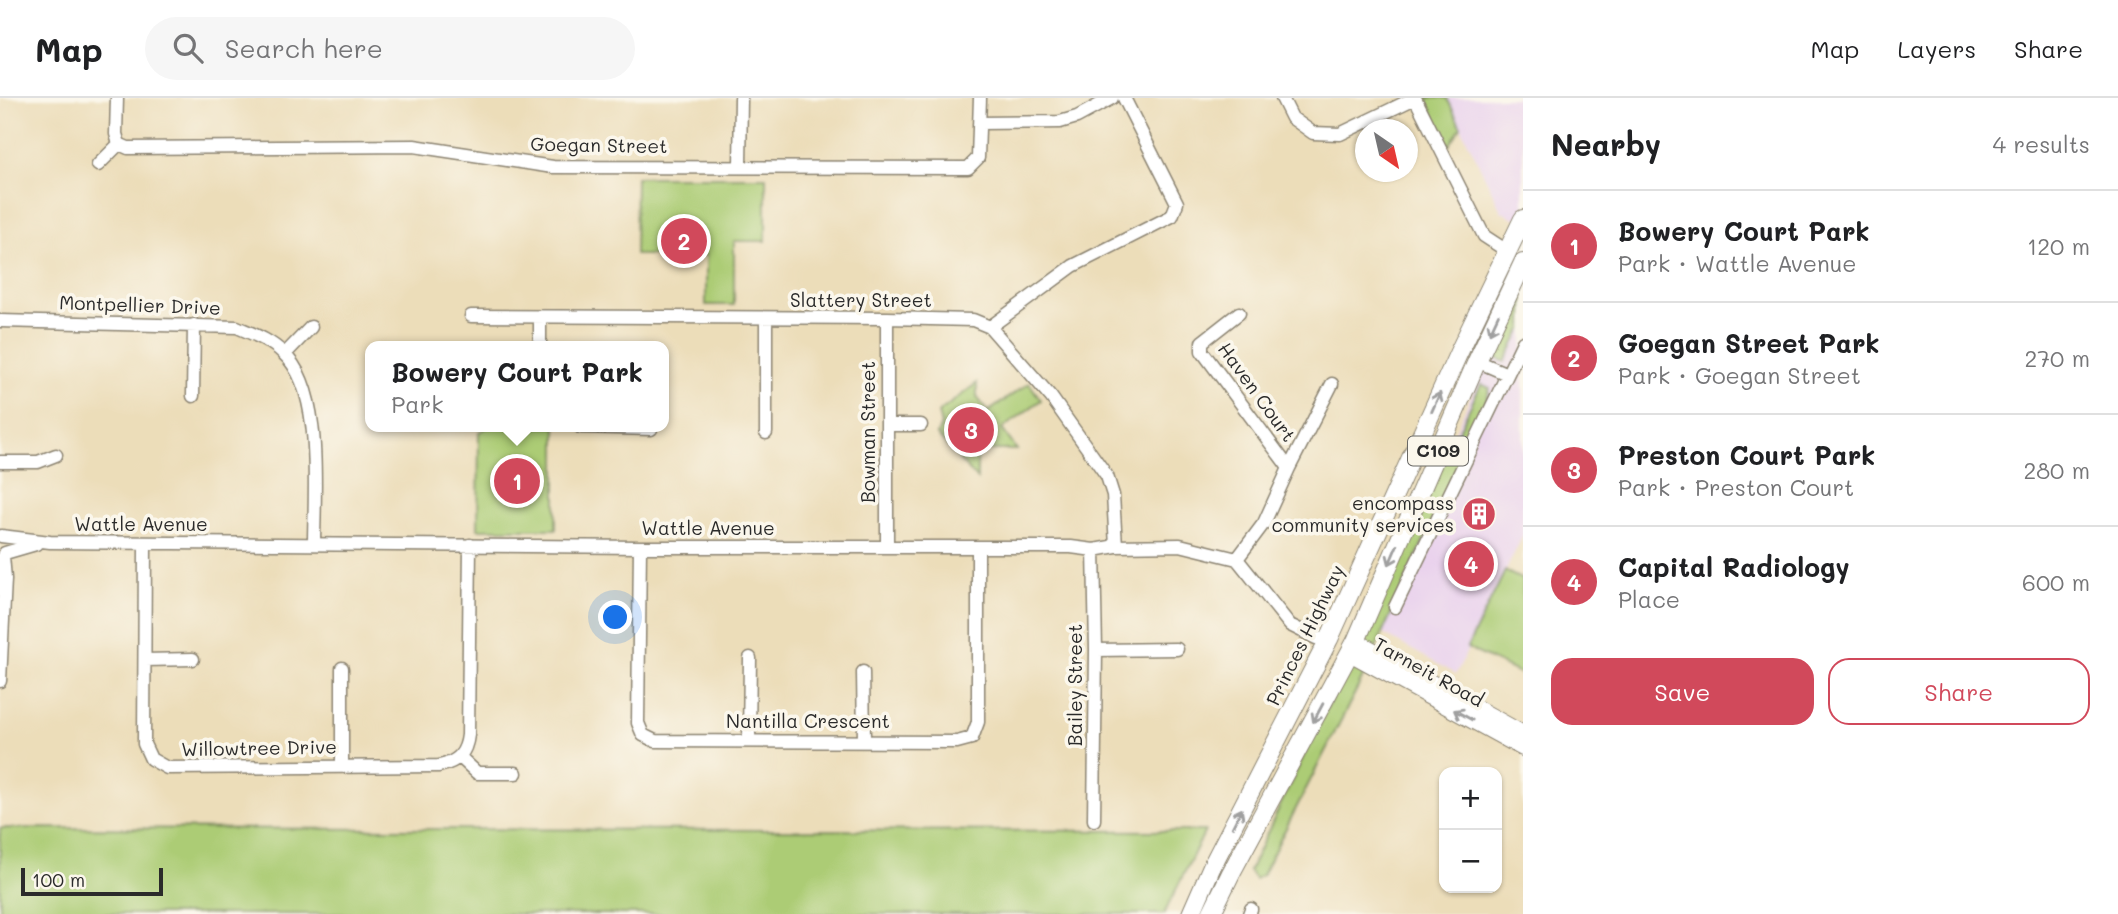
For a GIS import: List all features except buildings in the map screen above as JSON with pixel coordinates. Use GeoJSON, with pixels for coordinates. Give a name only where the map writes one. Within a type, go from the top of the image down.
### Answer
{"type":"FeatureCollection","features":[{"type":"Feature","properties":{"kind":"highway","name":"Princes Highway"},"geometry":{"type":"LineString","coordinates":[[1191,914],[1212,866],[1329,639],[1458,354],[1523,219]]}},
{"type":"Feature","properties":{"kind":"highway","name":"C109"},"geometry":{"type":"LineString","coordinates":[[1212,914],[1231,873],[1353,647],[1477,361],[1523,263]]}},
{"type":"Feature","properties":{"kind":"highway"},"geometry":{"type":"LineString","coordinates":[[1458,354],[1477,361]]}},
{"type":"Feature","properties":{"kind":"highway"},"geometry":{"type":"LineString","coordinates":[[1329,639],[1353,647]]}},
{"type":"Feature","properties":{"kind":"highway"},"geometry":{"type":"LineString","coordinates":[[1212,866],[1231,873]]}},
{"type":"Feature","properties":{"kind":"main road","name":"Tarneit Road"},"geometry":{"type":"LineString","coordinates":[[1353,647],[1523,734]]}},
{"type":"Feature","properties":{"kind":"main road","name":"Tarneit Road"},"geometry":{"type":"LineString","coordinates":[[1353,647],[1523,748]]}},
{"type":"Feature","properties":{"kind":"street"},"geometry":{"type":"LineString","coordinates":[[98,165],[119,144],[116,134],[117,98]]}},
{"type":"Feature","properties":{"kind":"street"},"geometry":{"type":"LineString","coordinates":[[740,166],[741,98]]}},
{"type":"Feature","properties":{"kind":"street","name":"Goegan Street"},"geometry":{"type":"LineString","coordinates":[[119,144],[128,148],[414,146],[553,167],[968,167],[978,158],[980,98]]}},
{"type":"Feature","properties":{"kind":"street"},"geometry":{"type":"LineString","coordinates":[[980,123],[1060,122],[1077,117],[1112,98]]}},
{"type":"Feature","properties":{"kind":"street"},"geometry":{"type":"LineString","coordinates":[[1116,546],[1113,495],[1107,476],[1051,397],[990,327],[1073,266],[1172,216],[1177,203],[1124,98]]}},
{"type":"Feature","properties":{"kind":"street"},"geometry":{"type":"LineString","coordinates":[[1282,98],[1292,118],[1313,133],[1340,134],[1415,98],[1485,236],[1507,251]]}},
{"type":"Feature","properties":{"kind":"street","name":"Haven Court"},"geometry":{"type":"LineString","coordinates":[[1239,313],[1202,342],[1202,351],[1289,468]]}},
{"type":"Feature","properties":{"kind":"street","name":"Slattery Street"},"geometry":{"type":"LineString","coordinates":[[471,316],[887,318],[973,320],[990,327]]}},
{"type":"Feature","properties":{"kind":"street"},"geometry":{"type":"LineString","coordinates":[[540,317],[540,341]]}},
{"type":"Feature","properties":{"kind":"street","name":"Bowman Street"},"geometry":{"type":"LineString","coordinates":[[887,318],[887,547]]}},
{"type":"Feature","properties":{"kind":"street"},"geometry":{"type":"LineString","coordinates":[[766,319],[766,433]]}},
{"type":"Feature","properties":{"kind":"street","name":"Montpellier Drive"},"geometry":{"type":"LineString","coordinates":[[0,321],[237,327],[263,338],[285,354],[299,373],[307,395],[314,438],[314,544]]}},
{"type":"Feature","properties":{"kind":"street"},"geometry":{"type":"LineString","coordinates":[[193,396],[194,325]]}},
{"type":"Feature","properties":{"kind":"street"},"geometry":{"type":"LineString","coordinates":[[285,354],[311,327]]}},
{"type":"Feature","properties":{"kind":"street"},"geometry":{"type":"LineString","coordinates":[[1395,607],[1523,341]]}},
{"type":"Feature","properties":{"kind":"street"},"geometry":{"type":"LineString","coordinates":[[1477,361],[1507,374]]}},
{"type":"Feature","properties":{"kind":"street"},"geometry":{"type":"LineString","coordinates":[[1329,639],[1316,638],[1290,625],[1237,559],[1264,523],[1332,384]]}},
{"type":"Feature","properties":{"kind":"street"},"geometry":{"type":"LineString","coordinates":[[887,425],[921,425]]}},
{"type":"Feature","properties":{"kind":"street"},"geometry":{"type":"LineString","coordinates":[[0,462],[38,462],[56,455]]}},
{"type":"Feature","properties":{"kind":"street"},"geometry":{"type":"LineString","coordinates":[[0,681],[2,595],[5,579],[3,556],[6,544],[1,535]]}},
{"type":"Feature","properties":{"kind":"street","name":"Wattle Avenue"},"geometry":{"type":"LineString","coordinates":[[1,535],[50,542],[145,543],[1071,547],[1094,550],[1116,546],[1180,545],[1237,559]]}},
{"type":"Feature","properties":{"kind":"street","name":"Wattle Avenue"},"geometry":{"type":"LineString","coordinates":[[3,556],[24,546],[50,542]]}},
{"type":"Feature","properties":{"kind":"street","name":"Willowtree Drive"},"geometry":{"type":"LineString","coordinates":[[145,543],[144,744],[151,759],[167,768],[439,766],[451,764],[460,757]]}},
{"type":"Feature","properties":{"kind":"street"},"geometry":{"type":"LineString","coordinates":[[470,545],[468,735],[466,749],[460,757],[477,773],[516,773]]}},
{"type":"Feature","properties":{"kind":"street","name":"Nantilla Crescent"},"geometry":{"type":"LineString","coordinates":[[640,547],[638,723],[643,736],[655,741],[957,742],[972,738],[978,722],[978,548]]}},
{"type":"Feature","properties":{"kind":"street","name":"Bailey Street"},"geometry":{"type":"LineString","coordinates":[[1094,550],[1094,820]]}},
{"type":"Feature","properties":{"kind":"street"},"geometry":{"type":"LineString","coordinates":[[1096,650],[1177,649]]}},
{"type":"Feature","properties":{"kind":"street"},"geometry":{"type":"LineString","coordinates":[[750,658],[750,740]]}},
{"type":"Feature","properties":{"kind":"street"},"geometry":{"type":"LineString","coordinates":[[145,660],[193,659]]}},
{"type":"Feature","properties":{"kind":"street"},"geometry":{"type":"LineString","coordinates":[[341,668],[342,766]]}},
{"type":"Feature","properties":{"kind":"street"},"geometry":{"type":"LineString","coordinates":[[863,672],[864,740]]}},
{"type":"Feature","properties":{"kind":"shaded area"},"geometry":{"type":"Polygon","coordinates":[[[1447,98],[1523,98],[1523,222],[1502,212],[1447,98]]]}},
{"type":"Feature","properties":{"kind":"shaded area"},"geometry":{"type":"Polygon","coordinates":[[[1523,279],[1523,535],[1456,674],[1369,626],[1523,279]]]}},
{"type":"Feature","properties":{"kind":"green space"},"geometry":{"type":"Polygon","coordinates":[[[1425,98],[1447,98],[1461,127],[1449,146],[1425,98]]]}},
{"type":"Feature","properties":{"kind":"green space"},"geometry":{"type":"Polygon","coordinates":[[[636,177],[766,177],[766,241],[734,241],[734,305],[706,305],[706,255],[635,255],[636,177]]]}},
{"type":"Feature","properties":{"kind":"green space"},"geometry":{"type":"Polygon","coordinates":[[[1523,288],[1523,328],[1505,362],[1492,356],[1523,288]]]}},
{"type":"Feature","properties":{"kind":"green space"},"geometry":{"type":"Polygon","coordinates":[[[977,383],[977,397],[988,412],[1029,383],[1041,400],[1002,429],[1017,450],[977,450],[977,479],[937,435],[941,425],[938,413],[977,383]]]}},
{"type":"Feature","properties":{"kind":"green space"},"geometry":{"type":"Polygon","coordinates":[[[1481,384],[1490,388],[1485,405],[1360,683],[1262,875],[1255,879],[1249,871],[1481,384]]]}},
{"type":"Feature","properties":{"kind":"green space"},"geometry":{"type":"Polygon","coordinates":[[[479,432],[556,432],[556,529],[478,529],[479,432]]]}},
{"type":"Feature","properties":{"kind":"green space"},"geometry":{"type":"Polygon","coordinates":[[[1505,571],[1523,580],[1523,675],[1467,648],[1505,571]]]}},
{"type":"Feature","properties":{"kind":"green space"},"geometry":{"type":"Polygon","coordinates":[[[0,828],[1205,831],[1164,914],[0,914],[0,828]]]}},
{"type":"Feature","properties":{"kind":"place","name":"Goegan Street Park"},"geometry":{"type":"Point","coordinates":[684,241]}},
{"type":"Feature","properties":{"kind":"place","name":"Preston Court Park"},"geometry":{"type":"Point","coordinates":[971,430]}},
{"type":"Feature","properties":{"kind":"place","name":"Bowery Court Park"},"geometry":{"type":"Point","coordinates":[517,481]}},
{"type":"Feature","properties":{"kind":"place","name":"encompass community services"},"geometry":{"type":"Point","coordinates":[1479,514]}},
{"type":"Feature","properties":{"kind":"place","name":"Capital Radiology"},"geometry":{"type":"Point","coordinates":[1471,564]}}]}
